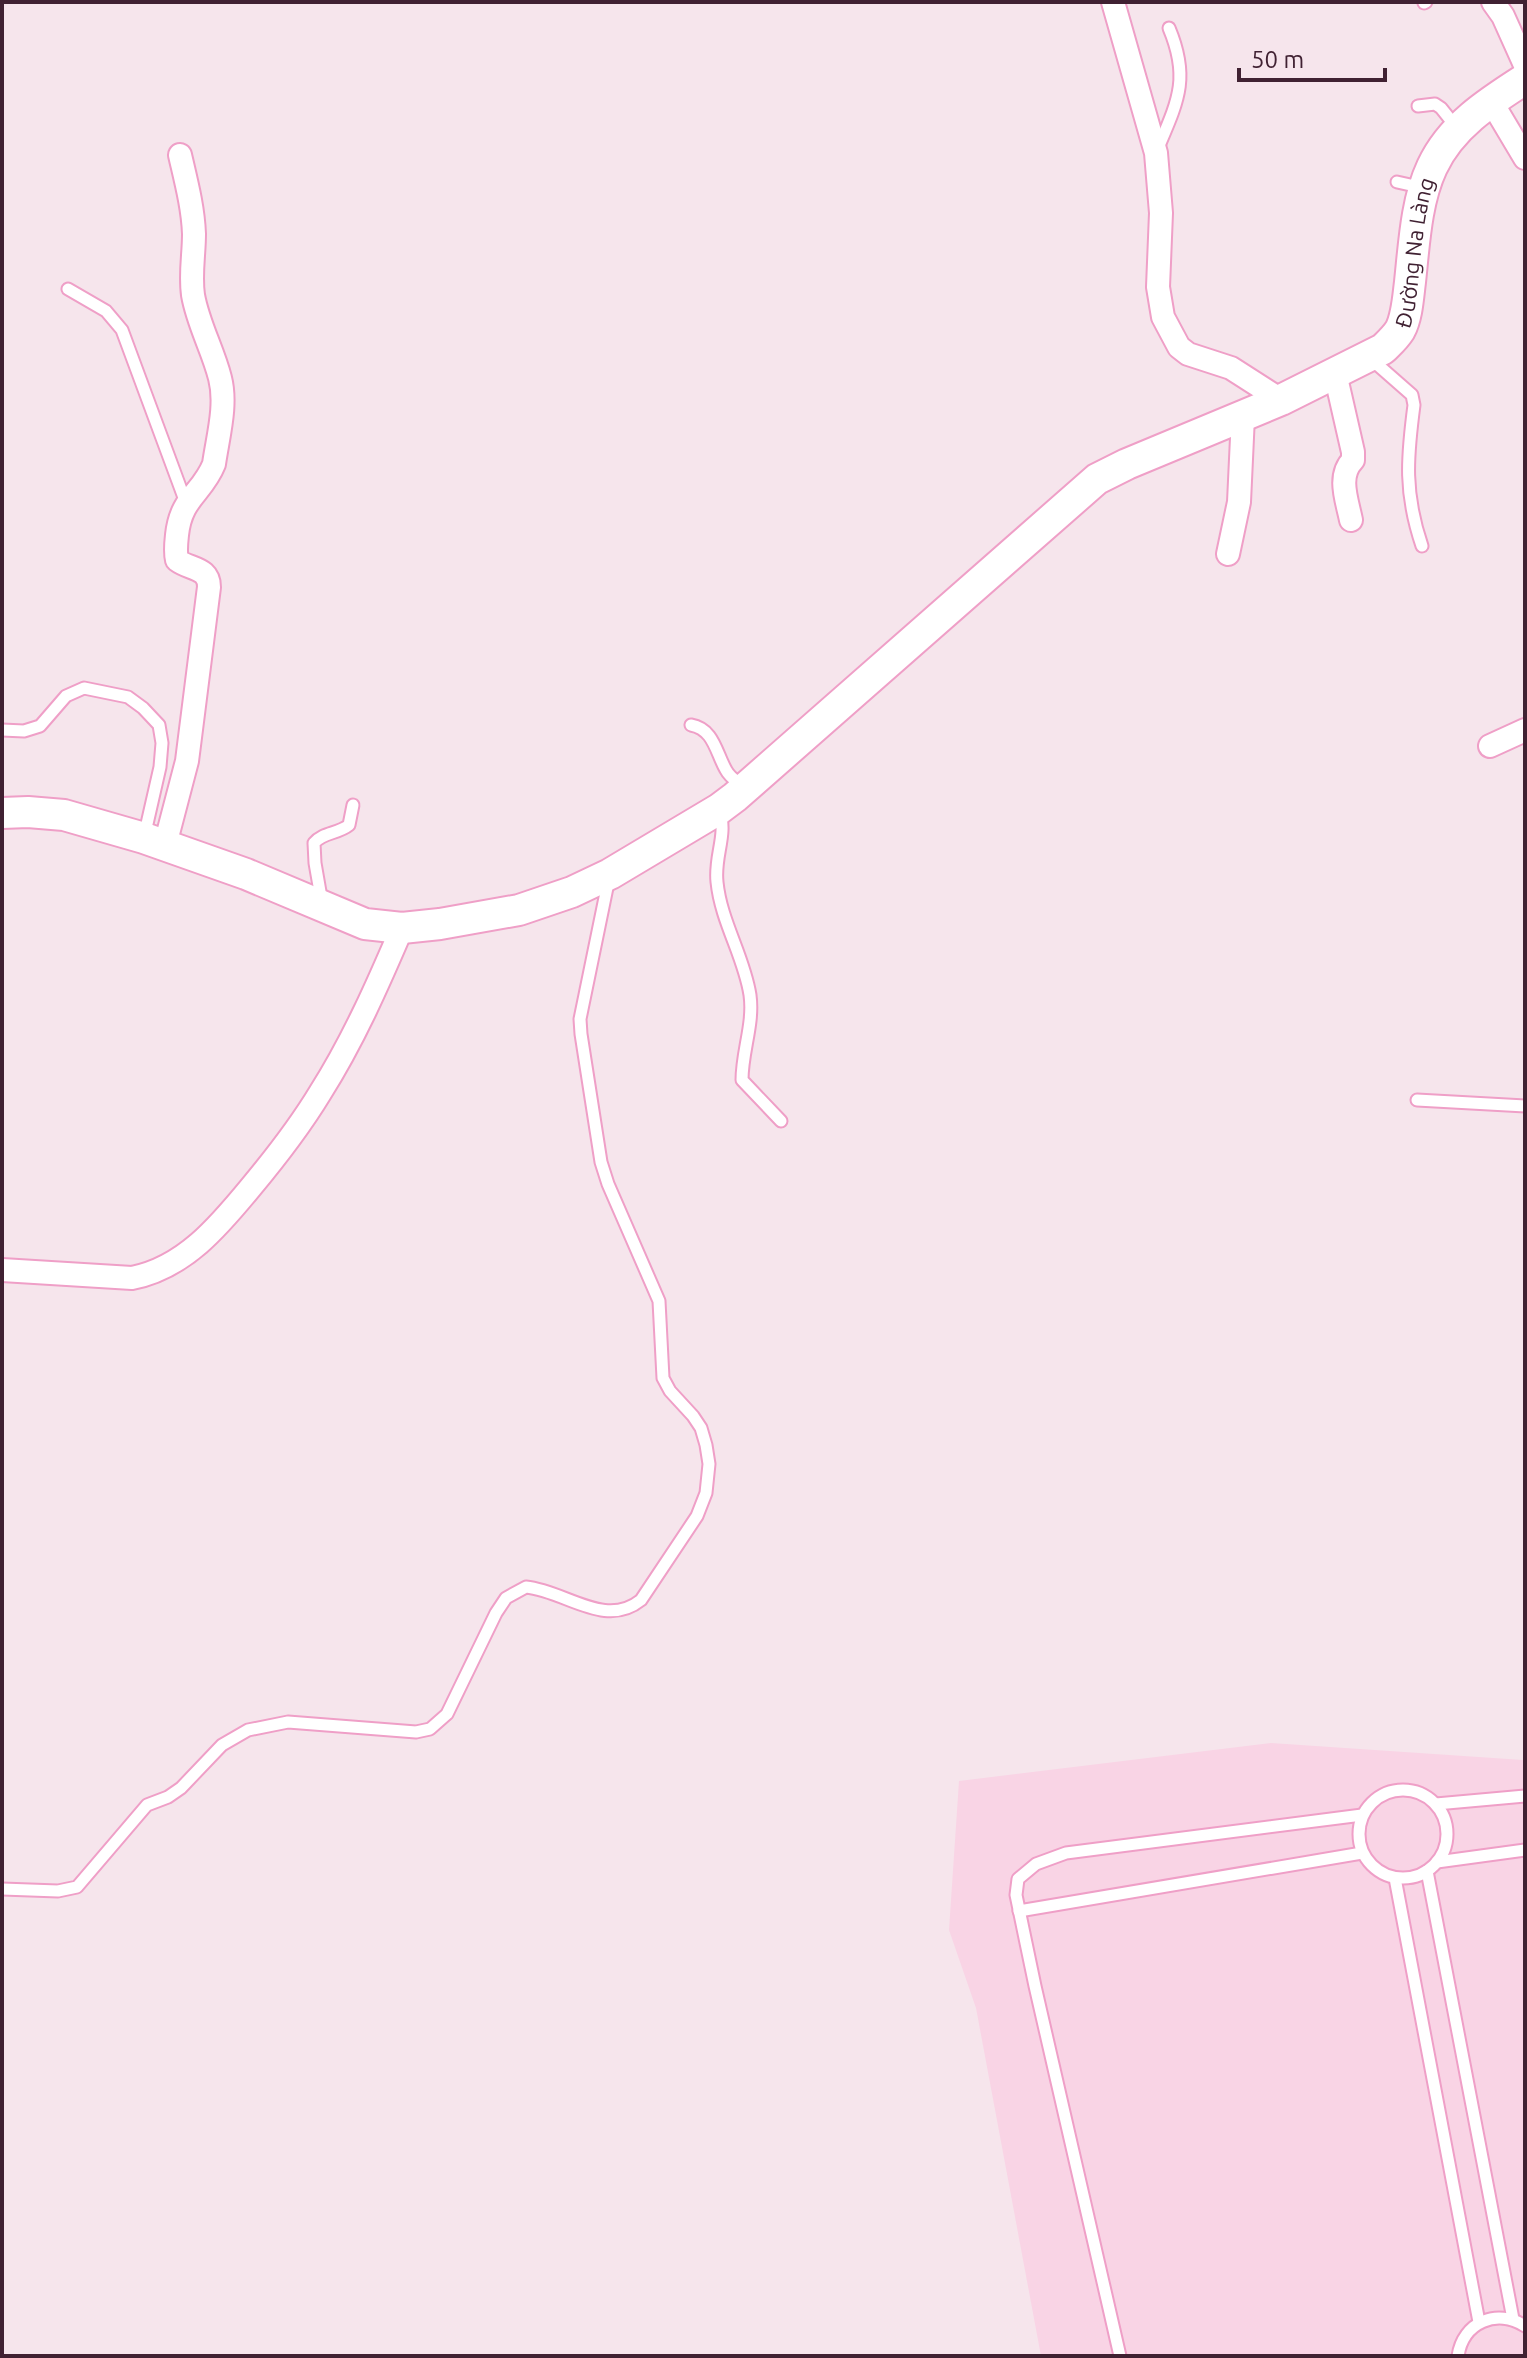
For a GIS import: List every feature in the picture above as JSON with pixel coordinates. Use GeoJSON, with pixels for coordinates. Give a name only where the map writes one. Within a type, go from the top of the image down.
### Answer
{"type":"FeatureCollection","features":[{"type":"Feature","properties":{"kind":"main road","name":"Đường Na Làng"},"geometry":{"type":"LineString","coordinates":[[2,813],[64,815],[155,841],[246,874],[365,924],[402,928],[519,910],[572,892],[610,874],[719,809],[745,788],[1097,479],[1281,400],[1392,341],[1403,323],[1416,234],[1411,185],[1457,129],[1491,101],[1525,79]]}},
{"type":"Feature","properties":{"kind":"street"},"geometry":{"type":"LineString","coordinates":[[1113,2],[1156,153],[1161,213],[1158,287],[1163,317],[1170,334],[1188,354],[1231,368],[1281,400]]}},
{"type":"Feature","properties":{"kind":"street"},"geometry":{"type":"LineString","coordinates":[[1493,2],[1503,16],[1525,65]]}},
{"type":"Feature","properties":{"kind":"street"},"geometry":{"type":"LineString","coordinates":[[1491,101],[1525,158]]}},
{"type":"Feature","properties":{"kind":"street"},"geometry":{"type":"LineString","coordinates":[[155,841],[187,761],[209,587],[205,572],[177,560],[175,554],[181,513],[214,464],[223,399],[220,376],[193,293],[190,268],[194,247],[192,212],[180,155]]}},
{"type":"Feature","properties":{"kind":"street"},"geometry":{"type":"LineString","coordinates":[[1335,373],[1353,452],[1344,487],[1351,520]]}},
{"type":"Feature","properties":{"kind":"street"},"geometry":{"type":"LineString","coordinates":[[1228,554],[1239,502],[1243,416]]}},
{"type":"Feature","properties":{"kind":"street"},"geometry":{"type":"LineString","coordinates":[[1490,746],[1525,730]]}},
{"type":"Feature","properties":{"kind":"street"},"geometry":{"type":"LineString","coordinates":[[2,1270],[132,1278],[170,1265],[186,1255],[240,1200],[307,1113],[357,1027],[402,928]]}},
{"type":"Feature","properties":{"kind":"lane"},"geometry":{"type":"LineString","coordinates":[[1156,153],[1181,83],[1180,60],[1169,28]]}},
{"type":"Feature","properties":{"kind":"lane"},"geometry":{"type":"LineString","coordinates":[[1418,106],[1435,104],[1457,129]]}},
{"type":"Feature","properties":{"kind":"lane"},"geometry":{"type":"LineString","coordinates":[[68,289],[106,311],[122,330],[186,504]]}},
{"type":"Feature","properties":{"kind":"lane"},"geometry":{"type":"LineString","coordinates":[[1368,356],[1412,395],[1414,405],[1407,470],[1412,513],[1422,546]]}},
{"type":"Feature","properties":{"kind":"lane"},"geometry":{"type":"LineString","coordinates":[[2,730],[24,731],[40,726],[66,696],[84,688],[128,697],[159,725],[162,743],[155,841]]}},
{"type":"Feature","properties":{"kind":"lane"},"geometry":{"type":"LineString","coordinates":[[691,725],[705,731],[729,775],[745,788]]}},
{"type":"Feature","properties":{"kind":"lane"},"geometry":{"type":"LineString","coordinates":[[323,908],[314,843],[319,837],[343,830],[349,825],[353,805]]}},
{"type":"Feature","properties":{"kind":"lane"},"geometry":{"type":"LineString","coordinates":[[719,809],[724,829],[717,859],[719,897],[745,973],[751,1004],[752,1016],[742,1080],[781,1121]]}},
{"type":"Feature","properties":{"kind":"lane"},"geometry":{"type":"LineString","coordinates":[[2,1889],[58,1891],[77,1887],[147,1805],[181,1788],[222,1745],[248,1730],[288,1722],[416,1732],[430,1729],[447,1714],[484,1635],[506,1598],[526,1587],[609,1613],[632,1607],[641,1600],[697,1516],[709,1480],[706,1445],[701,1428],[663,1378],[659,1301],[601,1162],[583,1047],[580,1019],[610,874]]}},
{"type":"Feature","properties":{"kind":"lane"},"geometry":{"type":"LineString","coordinates":[[1417,1100],[1525,1106]]}},
{"type":"Feature","properties":{"kind":"lane"},"geometry":{"type":"LineString","coordinates":[[1390,1791],[1415,1791],[1436,1804],[1447,1827],[1447,1839],[1444,1851],[1427,1871],[1395,1878],[1376,1869],[1362,1853],[1358,1840],[1362,1815],[1378,1797],[1390,1791]]}},
{"type":"Feature","properties":{"kind":"lane"},"geometry":{"type":"LineString","coordinates":[[1436,1804],[1525,1796]]}},
{"type":"Feature","properties":{"kind":"lane"},"geometry":{"type":"LineString","coordinates":[[1120,2356],[1035,1986],[1019,1911],[1018,1879],[1036,1864],[1055,1855],[1362,1815]]}},
{"type":"Feature","properties":{"kind":"lane"},"geometry":{"type":"LineString","coordinates":[[1437,1862],[1525,1850]]}},
{"type":"Feature","properties":{"kind":"lane"},"geometry":{"type":"LineString","coordinates":[[1019,1911],[1362,1853]]}},
{"type":"Feature","properties":{"kind":"lane"},"geometry":{"type":"LineString","coordinates":[[1427,1871],[1513,2319]]}},
{"type":"Feature","properties":{"kind":"lane"},"geometry":{"type":"LineString","coordinates":[[1395,1878],[1479,2322]]}},
{"type":"Feature","properties":{"kind":"lane"},"geometry":{"type":"LineString","coordinates":[[1458,2356],[1463,2337],[1479,2322],[1490,2318],[1513,2319],[1525,2326]]}},
{"type":"Feature","properties":{"kind":"shaded area"},"geometry":{"type":"Polygon","coordinates":[[[1271,1743],[1523,1760],[1525,2356],[1041,2356],[976,2008],[949,1930],[959,1781],[1271,1743]]]}}]}
